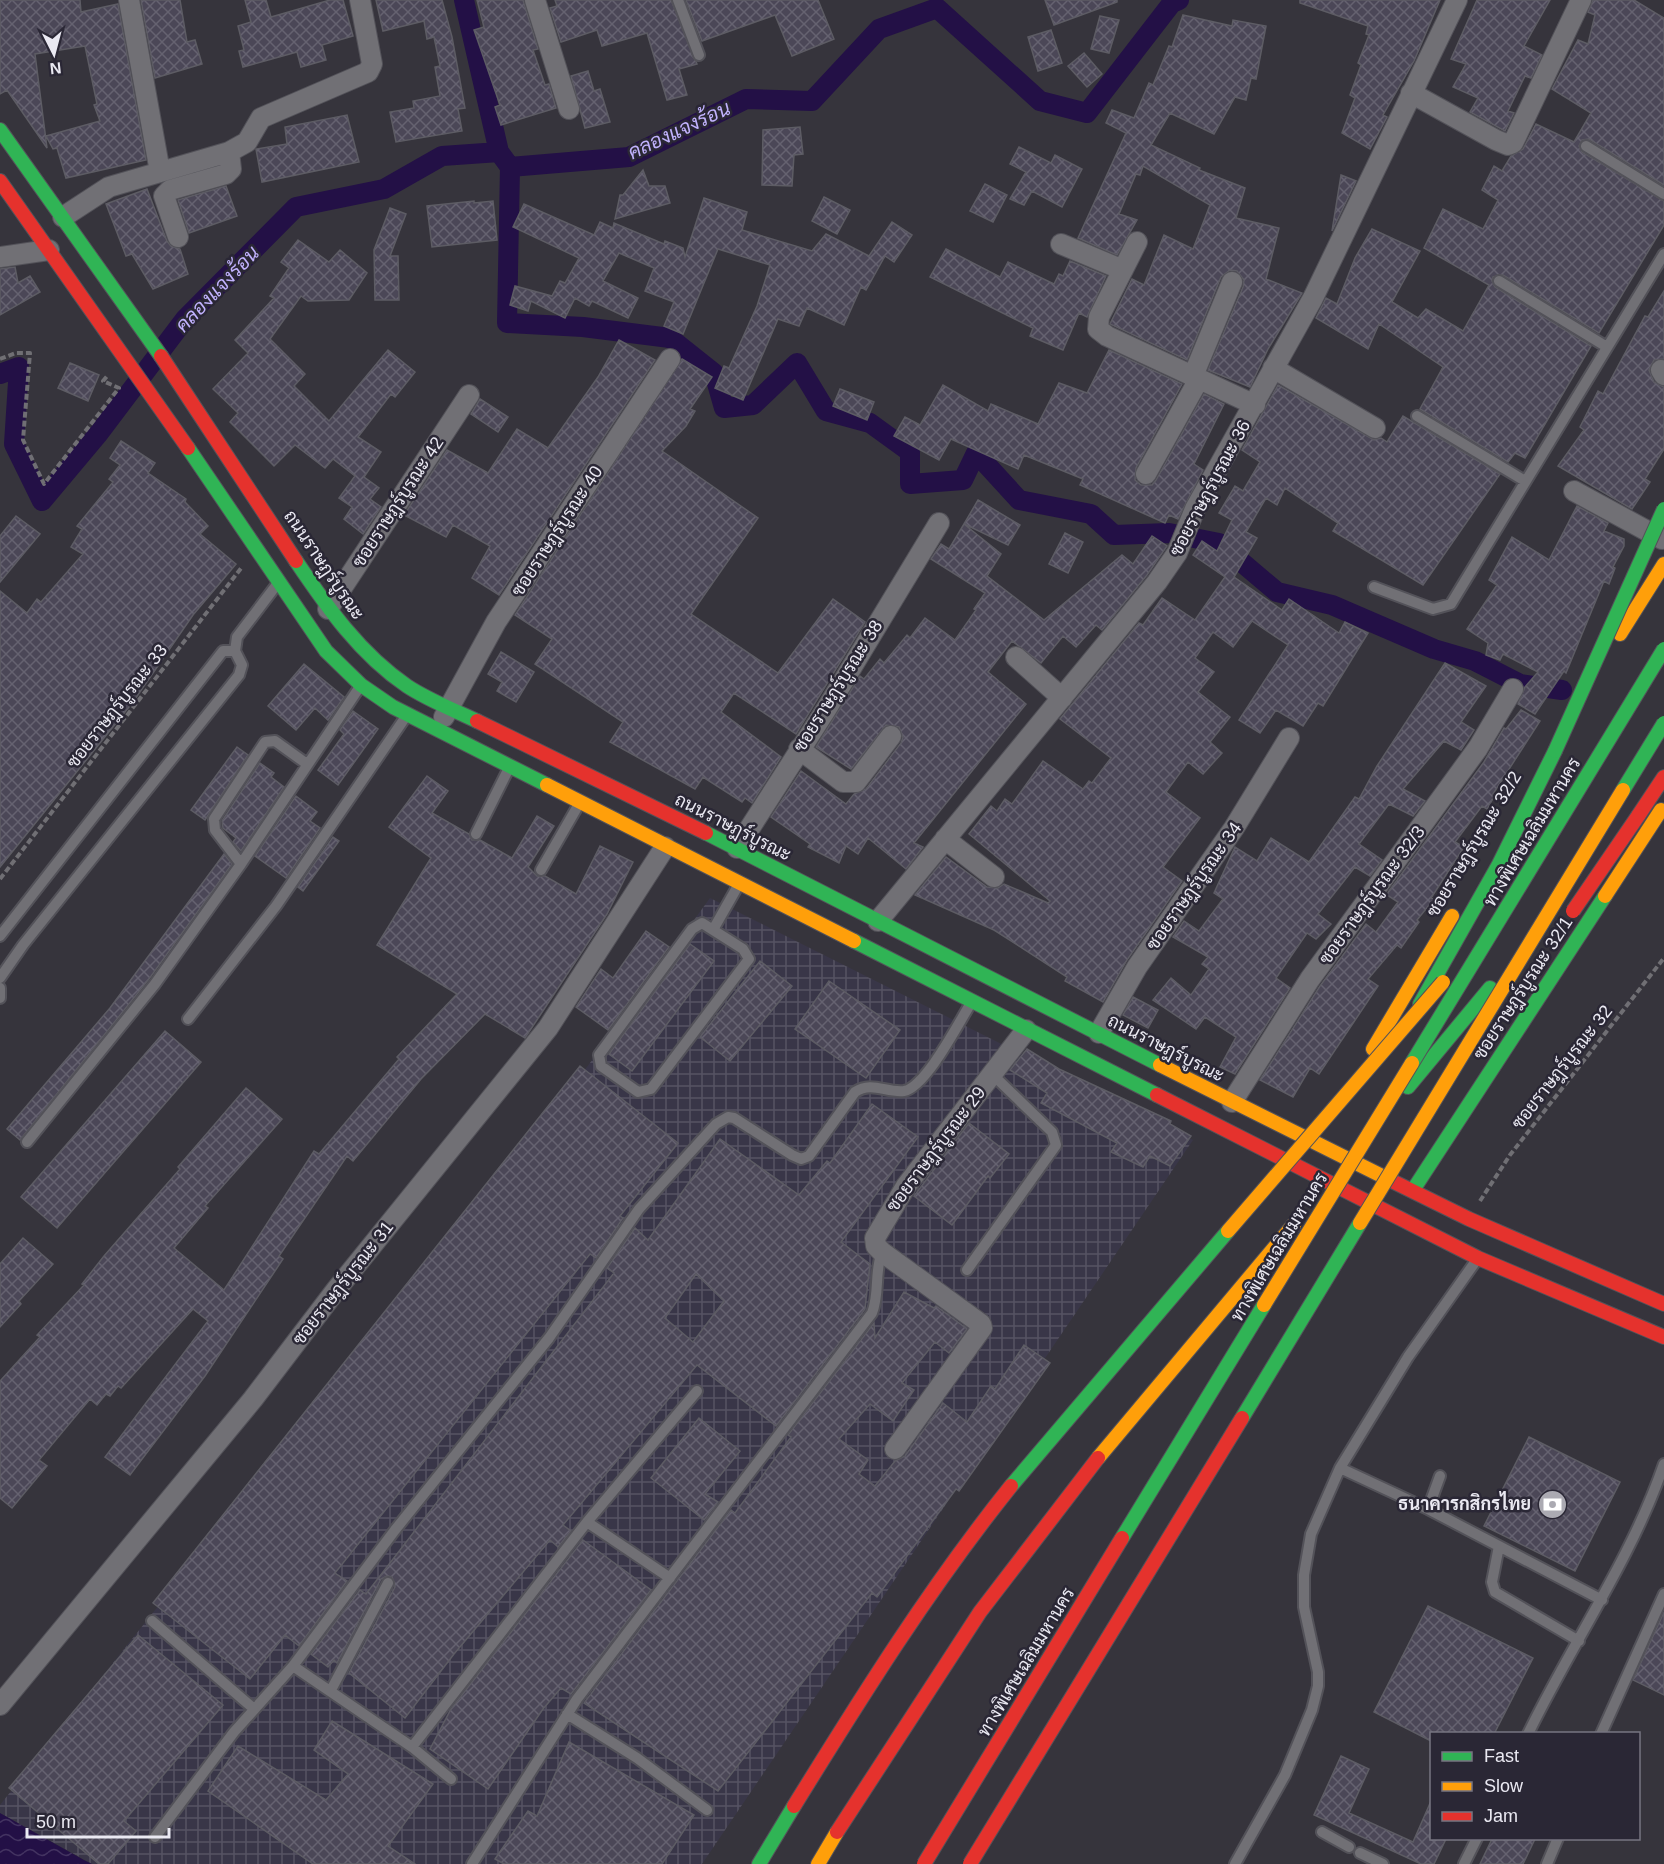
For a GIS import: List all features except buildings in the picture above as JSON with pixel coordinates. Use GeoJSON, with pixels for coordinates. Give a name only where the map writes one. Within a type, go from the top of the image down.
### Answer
{"type":"FeatureCollection","features":[{"type":"Feature","properties":{"kind":"main road","name":"ถนนราษฎร์บูรณะ"},"geometry":{"type":"LineString","coordinates":[[0,130],[109,279],[328,609],[358,645],[408,687],[737,848],[1232,1102],[1469,1219],[1664,1304]]}},
{"type":"Feature","properties":{"kind":"main road"},"geometry":{"type":"LineString","coordinates":[[0,182],[84,297],[326,651],[361,685],[407,715],[579,804],[1478,1258],[1664,1338]]}},
{"type":"Feature","properties":{"kind":"main road"},"geometry":{"type":"LineString","coordinates":[[1413,1016],[1516,831],[1664,508]]}},
{"type":"Feature","properties":{"kind":"main road","name":"ซอยราษฎร์บูรณะ 32/2"},"geometry":{"type":"LineString","coordinates":[[1479,870],[1664,564]]}},
{"type":"Feature","properties":{"kind":"main road","name":"ทางพิเศษเฉลิมมหานคร"},"geometry":{"type":"LineString","coordinates":[[924,1864],[1664,649]]}},
{"type":"Feature","properties":{"kind":"main road"},"geometry":{"type":"LineString","coordinates":[[393,707],[408,687]]}},
{"type":"Feature","properties":{"kind":"main road"},"geometry":{"type":"LineString","coordinates":[[970,1864],[1664,723]]}},
{"type":"Feature","properties":{"kind":"main road"},"geometry":{"type":"LineString","coordinates":[[1566,919],[1664,777]]}},
{"type":"Feature","properties":{"kind":"main road","name":"ซอยราษฎร์บูรณะ 32/1"},"geometry":{"type":"LineString","coordinates":[[1413,1190],[1664,805]]}},
{"type":"Feature","properties":{"kind":"main road"},"geometry":{"type":"LineString","coordinates":[[759,1864],[893,1646],[974,1532],[1050,1438],[1485,932],[1544,849]]}},
{"type":"Feature","properties":{"kind":"main road"},"geometry":{"type":"LineString","coordinates":[[818,1864],[939,1672],[1003,1580],[1077,1485],[1490,987],[1574,868]]}},
{"type":"Feature","properties":{"kind":"main road","name":"ซอยราษฎร์บูรณะ 32/2"},"geometry":{"type":"LineString","coordinates":[[1316,1143],[1461,901]]}},
{"type":"Feature","properties":{"kind":"main road"},"geometry":{"type":"LineString","coordinates":[[1401,1095],[1499,996],[1546,944]]}},
{"type":"Feature","properties":{"kind":"street"},"geometry":{"type":"LineString","coordinates":[[129,0],[160,172]]}},
{"type":"Feature","properties":{"kind":"street"},"geometry":{"type":"LineString","coordinates":[[63,217],[109,187],[229,152],[247,142],[261,118],[368,72],[372,64],[360,0]]}},
{"type":"Feature","properties":{"kind":"street"},"geometry":{"type":"LineString","coordinates":[[535,0],[569,109]]}},
{"type":"Feature","properties":{"kind":"street","name":"ซอยราษฎร์บูรณะ 36"},"geometry":{"type":"LineString","coordinates":[[878,921],[1157,582],[1313,298],[1457,0]]}},
{"type":"Feature","properties":{"kind":"street"},"geometry":{"type":"LineString","coordinates":[[1411,93],[1496,140],[1508,145],[1513,143],[1581,0]]}},
{"type":"Feature","properties":{"kind":"street"},"geometry":{"type":"LineString","coordinates":[[178,237],[164,196],[170,190],[226,174],[231,169],[229,152]]}},
{"type":"Feature","properties":{"kind":"street"},"geometry":{"type":"LineString","coordinates":[[1137,242],[1100,317],[1098,329],[1107,336],[1255,405]]}},
{"type":"Feature","properties":{"kind":"street"},"geometry":{"type":"LineString","coordinates":[[1061,244],[1124,270]]}},
{"type":"Feature","properties":{"kind":"street"},"geometry":{"type":"LineString","coordinates":[[0,257],[50,250]]}},
{"type":"Feature","properties":{"kind":"street"},"geometry":{"type":"LineString","coordinates":[[1146,474],[1196,378],[1232,282]]}},
{"type":"Feature","properties":{"kind":"street","name":"ซอยราษฎร์บูรณะ 40"},"geometry":{"type":"LineString","coordinates":[[437,730],[496,622],[670,359]]}},
{"type":"Feature","properties":{"kind":"street"},"geometry":{"type":"LineString","coordinates":[[1273,368],[1375,428]]}},
{"type":"Feature","properties":{"kind":"street","name":"ซอยราษฎร์บูรณะ 42"},"geometry":{"type":"LineString","coordinates":[[328,609],[469,395]]}},
{"type":"Feature","properties":{"kind":"street"},"geometry":{"type":"LineString","coordinates":[[1574,491],[1664,540]]}},
{"type":"Feature","properties":{"kind":"street","name":"ซอยราษฎร์บูรณะ 38"},"geometry":{"type":"LineString","coordinates":[[737,848],[939,523]]}},
{"type":"Feature","properties":{"kind":"street"},"geometry":{"type":"LineString","coordinates":[[1016,657],[1062,698]]}},
{"type":"Feature","properties":{"kind":"street","name":"ซอยราษฎร์บูรณะ 32/3"},"geometry":{"type":"LineString","coordinates":[[1232,1102],[1310,979],[1478,748],[1513,689]]}},
{"type":"Feature","properties":{"kind":"street"},"geometry":{"type":"LineString","coordinates":[[799,749],[843,782],[849,783],[856,782],[891,736]]}},
{"type":"Feature","properties":{"kind":"street","name":"ซอยราษฎร์บูรณะ 34"},"geometry":{"type":"LineString","coordinates":[[1099,1033],[1137,967],[1234,828],[1289,738]]}},
{"type":"Feature","properties":{"kind":"street"},"geometry":{"type":"LineString","coordinates":[[945,839],[994,877]]}},
{"type":"Feature","properties":{"kind":"street","name":"ซอยราษฎร์บูรณะ 31"},"geometry":{"type":"LineString","coordinates":[[0,1705],[253,1399],[336,1290],[548,1028],[665,847]]}},
{"type":"Feature","properties":{"kind":"street","name":"ซอยราษฎร์บูรณะ 29"},"geometry":{"type":"LineString","coordinates":[[882,1252],[876,1246],[878,1230],[906,1185],[1026,1030]]}},
{"type":"Feature","properties":{"kind":"street"},"geometry":{"type":"LineString","coordinates":[[882,1252],[981,1323],[982,1329],[895,1449]]}},
{"type":"Feature","properties":{"kind":"lane"},"geometry":{"type":"LineString","coordinates":[[678,0],[699,54]]}},
{"type":"Feature","properties":{"kind":"lane"},"geometry":{"type":"LineString","coordinates":[[1586,146],[1664,194]]}},
{"type":"Feature","properties":{"kind":"lane"},"geometry":{"type":"LineString","coordinates":[[1374,587],[1433,609],[1451,604],[1664,254]]}},
{"type":"Feature","properties":{"kind":"lane"},"geometry":{"type":"LineString","coordinates":[[1498,281],[1607,347]]}},
{"type":"Feature","properties":{"kind":"lane"},"geometry":{"type":"LineString","coordinates":[[1417,416],[1525,482]]}},
{"type":"Feature","properties":{"kind":"lane"},"geometry":{"type":"LineString","coordinates":[[0,978],[23,945],[239,675],[242,665],[235,651],[237,637],[278,583]]}},
{"type":"Feature","properties":{"kind":"lane"},"geometry":{"type":"LineString","coordinates":[[0,936],[223,651],[235,651]]}},
{"type":"Feature","properties":{"kind":"lane"},"geometry":{"type":"LineString","coordinates":[[27,1142],[155,984],[241,864],[361,685]]}},
{"type":"Feature","properties":{"kind":"lane"},"geometry":{"type":"LineString","coordinates":[[188,1019],[276,906],[407,715]]}},
{"type":"Feature","properties":{"kind":"lane"},"geometry":{"type":"LineString","coordinates":[[241,864],[215,830],[214,819],[265,742],[275,741],[307,764]]}},
{"type":"Feature","properties":{"kind":"lane"},"geometry":{"type":"LineString","coordinates":[[476,834],[509,768]]}},
{"type":"Feature","properties":{"kind":"lane"},"geometry":{"type":"LineString","coordinates":[[541,870],[579,804]]}},
{"type":"Feature","properties":{"kind":"lane"},"geometry":{"type":"LineString","coordinates":[[714,928],[739,884]]}},
{"type":"Feature","properties":{"kind":"lane"},"geometry":{"type":"LineString","coordinates":[[702,923],[714,928],[747,952],[748,962],[651,1089],[638,1092],[601,1066],[599,1055],[692,929],[702,923]]}},
{"type":"Feature","properties":{"kind":"lane"},"geometry":{"type":"LineString","coordinates":[[0,988],[0,998]]}},
{"type":"Feature","properties":{"kind":"lane"},"geometry":{"type":"LineString","coordinates":[[155,1837],[234,1732],[293,1666],[388,1539],[549,1338],[639,1209],[716,1124],[728,1117],[734,1118],[792,1155],[801,1159],[809,1156],[855,1092],[864,1086],[901,1091],[920,1083],[971,1002]]}},
{"type":"Feature","properties":{"kind":"lane"},"geometry":{"type":"LineString","coordinates":[[966,1270],[1056,1145],[1052,1132],[992,1074]]}},
{"type":"Feature","properties":{"kind":"lane"},"geometry":{"type":"LineString","coordinates":[[472,1864],[567,1714],[872,1313],[877,1299],[878,1262],[882,1252]]}},
{"type":"Feature","properties":{"kind":"lane"},"geometry":{"type":"LineString","coordinates":[[1235,1864],[1285,1775],[1312,1710],[1318,1686],[1318,1672],[1304,1606],[1304,1575],[1311,1534],[1340,1468],[1408,1358],[1478,1258]]}},
{"type":"Feature","properties":{"kind":"lane"},"geometry":{"type":"LineString","coordinates":[[412,1747],[587,1522],[697,1391]]}},
{"type":"Feature","properties":{"kind":"lane"},"geometry":{"type":"LineString","coordinates":[[1529,1732],[1602,1600],[1650,1504],[1664,1464]]}},
{"type":"Feature","properties":{"kind":"lane"},"geometry":{"type":"LineString","coordinates":[[1340,1468],[1428,1509],[1602,1600]]}},
{"type":"Feature","properties":{"kind":"lane"},"geometry":{"type":"LineString","coordinates":[[1428,1509],[1440,1476]]}},
{"type":"Feature","properties":{"kind":"lane"},"geometry":{"type":"LineString","coordinates":[[587,1522],[670,1578]]}},
{"type":"Feature","properties":{"kind":"lane"},"geometry":{"type":"LineString","coordinates":[[1499,1546],[1492,1582],[1495,1592],[1579,1641]]}},
{"type":"Feature","properties":{"kind":"lane"},"geometry":{"type":"LineString","coordinates":[[331,1690],[388,1583]]}},
{"type":"Feature","properties":{"kind":"lane"},"geometry":{"type":"LineString","coordinates":[[1602,1732],[1664,1594]]}},
{"type":"Feature","properties":{"kind":"lane"},"geometry":{"type":"LineString","coordinates":[[152,1621],[254,1709]]}},
{"type":"Feature","properties":{"kind":"lane"},"geometry":{"type":"LineString","coordinates":[[293,1666],[412,1747],[451,1779]]}},
{"type":"Feature","properties":{"kind":"lane"},"geometry":{"type":"LineString","coordinates":[[567,1714],[637,1758],[707,1810]]}},
{"type":"Feature","properties":{"kind":"lane"},"geometry":{"type":"LineString","coordinates":[[1322,1832],[1349,1847]]}},
{"type":"Feature","properties":{"kind":"lane"},"geometry":{"type":"LineString","coordinates":[[1464,1864],[1476,1840]]}},
{"type":"Feature","properties":{"kind":"lane"},"geometry":{"type":"LineString","coordinates":[[1547,1864],[1558,1840]]}},
{"type":"Feature","properties":{"kind":"lane"},"geometry":{"type":"LineString","coordinates":[[1360,1853],[1383,1864]]}},
{"type":"Feature","properties":{"kind":"path"},"geometry":{"type":"LineString","coordinates":[[0,359],[15,353],[30,353],[23,440],[44,484],[119,388],[103,381],[125,357]]}},
{"type":"Feature","properties":{"kind":"path","name":"ซอยราษฎร์บูรณะ 33"},"geometry":{"type":"LineString","coordinates":[[0,879],[256,550]]}},
{"type":"Feature","properties":{"kind":"path","name":"ซอยราษฎร์บูรณะ 32"},"geometry":{"type":"LineString","coordinates":[[1484,1194],[1510,1155],[1664,958]]}},
{"type":"Feature","properties":{"kind":"shaded area"},"geometry":{"type":"Polygon","coordinates":[[[710,898],[1193,1140],[702,1864],[92,1864],[0,1813],[0,1805],[587,1067],[710,898]]]}},
{"type":"Feature","properties":{"kind":"water"},"geometry":{"type":"Polygon","coordinates":[[[0,1813],[84,1860],[92,1864],[0,1864],[0,1813]]]}},
{"type":"Feature","properties":{"kind":"waterway"},"geometry":{"type":"LineString","coordinates":[[464,0],[499,152]]}},
{"type":"Feature","properties":{"kind":"waterway","name":"คลองแจงร้อน"},"geometry":{"type":"LineString","coordinates":[[0,374],[19,367],[14,444],[42,501],[99,433],[185,319],[296,207],[384,189],[442,156],[499,152],[510,167],[629,157],[746,99],[812,101],[879,29],[937,8],[1040,101],[1087,113],[1172,3],[1179,0]]}},
{"type":"Feature","properties":{"kind":"waterway"},"geometry":{"type":"LineString","coordinates":[[510,167],[507,323],[583,327],[670,338],[714,373],[724,408],[753,405],[797,363],[826,411],[870,423],[910,452],[910,484],[963,480],[976,453],[1019,500],[1091,514],[1114,535],[1169,533],[1219,543],[1277,592],[1332,605],[1434,649],[1475,661],[1520,684],[1562,690]]}},
{"type":"Feature","properties":{"kind":"traffic: fast"},"geometry":{"type":"LineString","coordinates":[[0,130],[161,356]]}},
{"type":"Feature","properties":{"kind":"traffic: fast"},"geometry":{"type":"LineString","coordinates":[[188,448],[326,651],[361,685],[393,707],[547,785]]}},
{"type":"Feature","properties":{"kind":"traffic: fast"},"geometry":{"type":"LineString","coordinates":[[1555,751],[1664,509]]}},
{"type":"Feature","properties":{"kind":"traffic: fast"},"geometry":{"type":"LineString","coordinates":[[296,561],[332,612],[359,645],[374,659],[415,691],[477,721]]}},
{"type":"Feature","properties":{"kind":"traffic: fast"},"geometry":{"type":"LineString","coordinates":[[1412,1063],[1664,649]]}},
{"type":"Feature","properties":{"kind":"traffic: fast"},"geometry":{"type":"LineString","coordinates":[[1623,790],[1664,723]]}},
{"type":"Feature","properties":{"kind":"traffic: fast"},"geometry":{"type":"LineString","coordinates":[[1420,1004],[1498,866],[1555,751]]}},
{"type":"Feature","properties":{"kind":"traffic: fast"},"geometry":{"type":"LineString","coordinates":[[706,833],[1160,1065]]}},
{"type":"Feature","properties":{"kind":"traffic: fast"},"geometry":{"type":"LineString","coordinates":[[1413,1190],[1605,896]]}},
{"type":"Feature","properties":{"kind":"traffic: fast"},"geometry":{"type":"LineString","coordinates":[[854,941],[1157,1095]]}},
{"type":"Feature","properties":{"kind":"traffic: fast"},"geometry":{"type":"LineString","coordinates":[[1408,1087],[1490,988]]}},
{"type":"Feature","properties":{"kind":"traffic: fast"},"geometry":{"type":"LineString","coordinates":[[1242,1418],[1360,1223]]}},
{"type":"Feature","properties":{"kind":"traffic: fast"},"geometry":{"type":"LineString","coordinates":[[1011,1486],[1228,1231]]}},
{"type":"Feature","properties":{"kind":"traffic: fast"},"geometry":{"type":"LineString","coordinates":[[1122,1538],[1264,1305]]}},
{"type":"Feature","properties":{"kind":"traffic: fast"},"geometry":{"type":"LineString","coordinates":[[759,1864],[794,1806]]}},
{"type":"Feature","properties":{"kind":"traffic: slow"},"geometry":{"type":"LineString","coordinates":[[1620,634],[1664,564]]}},
{"type":"Feature","properties":{"kind":"traffic: slow"},"geometry":{"type":"LineString","coordinates":[[547,785],[854,941]]}},
{"type":"Feature","properties":{"kind":"traffic: slow"},"geometry":{"type":"LineString","coordinates":[[1360,1223],[1623,790]]}},
{"type":"Feature","properties":{"kind":"traffic: slow"},"geometry":{"type":"LineString","coordinates":[[1605,896],[1661,810]]}},
{"type":"Feature","properties":{"kind":"traffic: slow"},"geometry":{"type":"LineString","coordinates":[[1373,1049],[1452,916]]}},
{"type":"Feature","properties":{"kind":"traffic: slow"},"geometry":{"type":"LineString","coordinates":[[1228,1231],[1443,982]]}},
{"type":"Feature","properties":{"kind":"traffic: slow"},"geometry":{"type":"LineString","coordinates":[[1264,1305],[1412,1063]]}},
{"type":"Feature","properties":{"kind":"traffic: slow"},"geometry":{"type":"LineString","coordinates":[[1160,1065],[1392,1181]]}},
{"type":"Feature","properties":{"kind":"traffic: slow"},"geometry":{"type":"LineString","coordinates":[[1098,1458],[1295,1223]]}},
{"type":"Feature","properties":{"kind":"traffic: slow"},"geometry":{"type":"LineString","coordinates":[[818,1864],[837,1832]]}},
{"type":"Feature","properties":{"kind":"traffic: jam"},"geometry":{"type":"LineString","coordinates":[[0,181],[188,448]]}},
{"type":"Feature","properties":{"kind":"traffic: jam"},"geometry":{"type":"LineString","coordinates":[[161,356],[296,561]]}},
{"type":"Feature","properties":{"kind":"traffic: jam"},"geometry":{"type":"LineString","coordinates":[[477,721],[706,833]]}},
{"type":"Feature","properties":{"kind":"traffic: jam"},"geometry":{"type":"LineString","coordinates":[[1638,816],[1664,777]]}},
{"type":"Feature","properties":{"kind":"traffic: jam"},"geometry":{"type":"LineString","coordinates":[[1573,911],[1638,816]]}},
{"type":"Feature","properties":{"kind":"traffic: jam"},"geometry":{"type":"LineString","coordinates":[[1157,1095],[1478,1258],[1664,1337]]}},
{"type":"Feature","properties":{"kind":"traffic: jam"},"geometry":{"type":"LineString","coordinates":[[1392,1181],[1469,1219],[1664,1304]]}},
{"type":"Feature","properties":{"kind":"traffic: jam"},"geometry":{"type":"LineString","coordinates":[[970,1864],[1242,1418]]}},
{"type":"Feature","properties":{"kind":"traffic: jam"},"geometry":{"type":"LineString","coordinates":[[837,1832],[980,1612],[1098,1458]]}},
{"type":"Feature","properties":{"kind":"traffic: jam"},"geometry":{"type":"LineString","coordinates":[[794,1806],[871,1683],[952,1563],[1011,1486]]}},
{"type":"Feature","properties":{"kind":"traffic: jam"},"geometry":{"type":"LineString","coordinates":[[924,1864],[1122,1538]]}},
{"type":"Feature","properties":{"kind":"place","name":"ธนาคารกสิกรไทย"},"geometry":{"type":"Point","coordinates":[1552,1504]}}]}
